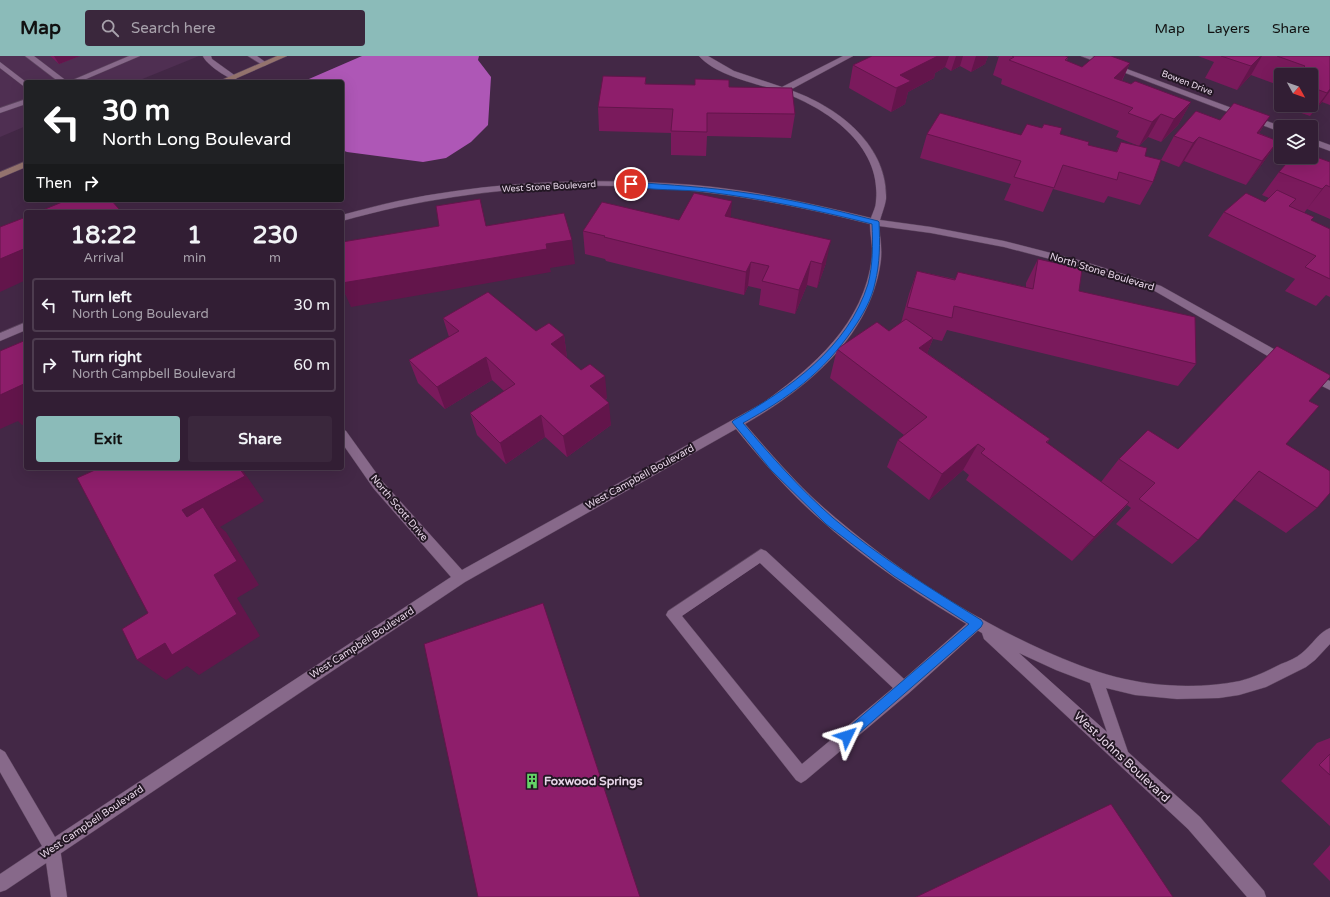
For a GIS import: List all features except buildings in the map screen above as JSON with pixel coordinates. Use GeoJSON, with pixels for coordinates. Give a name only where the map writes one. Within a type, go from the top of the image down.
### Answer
{"type":"FeatureCollection","features":[{"type":"Feature","properties":{"kind":"main road"},"geometry":{"type":"LineString","coordinates":[[226,80],[284,56]]}},
{"type":"Feature","properties":{"kind":"main road"},"geometry":{"type":"LineString","coordinates":[[0,175],[24,165]]}},
{"type":"Feature","properties":{"kind":"street"},"geometry":{"type":"LineString","coordinates":[[29,56],[61,80]]}},
{"type":"Feature","properties":{"kind":"street"},"geometry":{"type":"LineString","coordinates":[[77,80],[136,56]]}},
{"type":"Feature","properties":{"kind":"street"},"geometry":{"type":"LineString","coordinates":[[207,56],[208,60],[233,77]]}},
{"type":"Feature","properties":{"kind":"street"},"geometry":{"type":"LineString","coordinates":[[252,56],[264,64]]}},
{"type":"Feature","properties":{"kind":"street","name":"West Campbell Boulevard"},"geometry":{"type":"LineString","coordinates":[[0,884],[460,578],[767,406],[803,380],[836,348],[859,314],[871,284],[877,251],[875,222],[881,199],[880,179],[873,159],[860,139],[843,122],[822,108],[783,90],[730,72],[703,56]]}},
{"type":"Feature","properties":{"kind":"street"},"geometry":{"type":"LineString","coordinates":[[783,90],[849,56]]}},
{"type":"Feature","properties":{"kind":"street","name":"Bowen Drive"},"geometry":{"type":"LineString","coordinates":[[1085,56],[1274,126]]}},
{"type":"Feature","properties":{"kind":"street"},"geometry":{"type":"LineString","coordinates":[[0,64],[24,84]]}},
{"type":"Feature","properties":{"kind":"street"},"geometry":{"type":"LineString","coordinates":[[0,111],[24,102]]}},
{"type":"Feature","properties":{"kind":"street"},"geometry":{"type":"LineString","coordinates":[[1318,144],[1330,148]]}},
{"type":"Feature","properties":{"kind":"street","name":"West Stone Boulevard"},"geometry":{"type":"LineString","coordinates":[[344,217],[397,204],[449,195],[514,187],[567,184],[631,184],[694,188],[747,195],[811,206],[875,222]]}},
{"type":"Feature","properties":{"kind":"street","name":"North Stone Boulevard"},"geometry":{"type":"LineString","coordinates":[[875,222],[931,230],[1004,244],[1079,263],[1157,288],[1330,386]]}},
{"type":"Feature","properties":{"kind":"street"},"geometry":{"type":"LineString","coordinates":[[0,337],[24,327]]}},
{"type":"Feature","properties":{"kind":"street"},"geometry":{"type":"LineString","coordinates":[[737,422],[774,467],[830,521],[897,573],[978,623],[1041,656],[1096,678],[1124,686],[1163,692],[1213,692],[1259,683],[1303,661],[1330,634]]}},
{"type":"Feature","properties":{"kind":"street","name":"North Scott Drive"},"geometry":{"type":"LineString","coordinates":[[344,437],[378,485],[460,578]]}},
{"type":"Feature","properties":{"kind":"street"},"geometry":{"type":"LineString","coordinates":[[904,688],[761,555],[673,615],[801,775],[904,688],[978,623]]}},
{"type":"Feature","properties":{"kind":"street","name":"West Johns Boulevard"},"geometry":{"type":"LineString","coordinates":[[978,623],[1122,758],[1194,823],[1258,897]]}},
{"type":"Feature","properties":{"kind":"street"},"geometry":{"type":"LineString","coordinates":[[1096,678],[1122,758]]}},
{"type":"Feature","properties":{"kind":"street"},"geometry":{"type":"LineString","coordinates":[[0,757],[52,848],[59,897]]}},
{"type":"Feature","properties":{"kind":"shaded area"},"geometry":{"type":"Polygon","coordinates":[[[0,56],[199,56],[140,80],[24,80],[24,127],[0,137],[0,56]]]}},
{"type":"Feature","properties":{"kind":"shaded area"},"geometry":{"type":"Polygon","coordinates":[[[362,56],[479,56],[478,60],[491,77],[488,125],[471,142],[446,158],[423,162],[347,152],[344,151],[344,80],[307,80],[362,56]]]}},
{"type":"Feature","properties":{"kind":"place","name":"Foxwood Springs"},"geometry":{"type":"Point","coordinates":[532,781]}},
{"type":"Feature","properties":{"kind":"route"},"geometry":{"type":"LineString","coordinates":[[631,184],[694,188],[747,195],[811,206],[875,222],[877,251],[871,284],[859,314],[836,348],[803,380],[767,406],[737,422],[774,467],[830,521],[897,573],[978,623],[847,736]]}}]}
